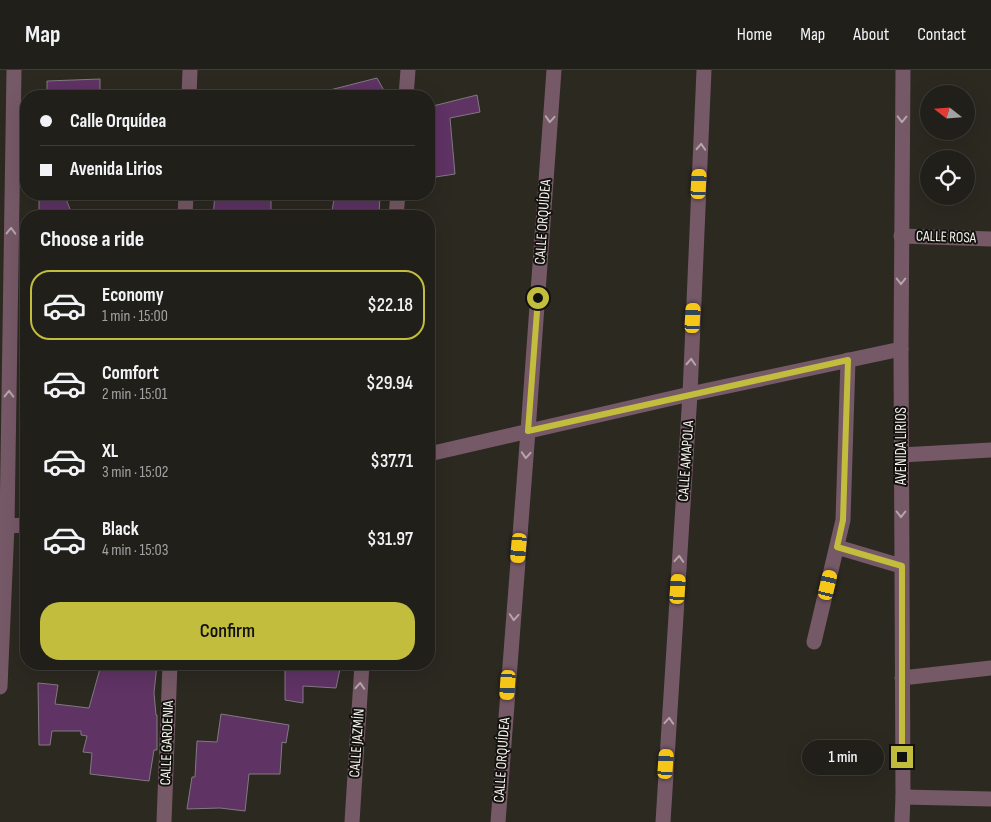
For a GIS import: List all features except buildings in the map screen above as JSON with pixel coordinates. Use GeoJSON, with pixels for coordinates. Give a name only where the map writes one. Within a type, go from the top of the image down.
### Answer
{"type":"FeatureCollection","features":[{"type":"Feature","properties":{"kind":"street"},"geometry":{"type":"LineString","coordinates":[[0,687],[3,551],[7,526],[14,70]]}},
{"type":"Feature","properties":{"kind":"street"},"geometry":{"type":"LineString","coordinates":[[189,90],[190,70]]}},
{"type":"Feature","properties":{"kind":"street"},"geometry":{"type":"LineString","coordinates":[[406,90],[408,70]]}},
{"type":"Feature","properties":{"kind":"street","name":"CALLE ORQUÍDEA"},"geometry":{"type":"LineString","coordinates":[[498,822],[554,70]]}},
{"type":"Feature","properties":{"kind":"street","name":"CALLE AMAPOLA"},"geometry":{"type":"LineString","coordinates":[[663,822],[690,394],[704,70]]}},
{"type":"Feature","properties":{"kind":"street","name":"AVENIDA LIRIOS"},"geometry":{"type":"LineString","coordinates":[[902,822],[901,236],[903,70]]}},
{"type":"Feature","properties":{"kind":"street","name":"CALLE ROSA"},"geometry":{"type":"LineString","coordinates":[[901,236],[991,238]]}},
{"type":"Feature","properties":{"kind":"street"},"geometry":{"type":"LineString","coordinates":[[435,453],[690,394],[901,349]]}},
{"type":"Feature","properties":{"kind":"street"},"geometry":{"type":"LineString","coordinates":[[814,642],[843,520],[848,360]]}},
{"type":"Feature","properties":{"kind":"street"},"geometry":{"type":"LineString","coordinates":[[901,455],[991,450]]}},
{"type":"Feature","properties":{"kind":"street"},"geometry":{"type":"LineString","coordinates":[[7,526],[20,525]]}},
{"type":"Feature","properties":{"kind":"street"},"geometry":{"type":"LineString","coordinates":[[837,547],[902,566]]}},
{"type":"Feature","properties":{"kind":"street"},"geometry":{"type":"LineString","coordinates":[[902,678],[991,668]]}},
{"type":"Feature","properties":{"kind":"street","name":"CALLE GARDENIA"},"geometry":{"type":"LineString","coordinates":[[164,822],[170,670]]}},
{"type":"Feature","properties":{"kind":"street","name":"CALLE JAZMÍN"},"geometry":{"type":"LineString","coordinates":[[352,822],[362,670]]}},
{"type":"Feature","properties":{"kind":"street"},"geometry":{"type":"LineString","coordinates":[[903,797],[991,799]]}},
{"type":"Feature","properties":{"kind":"route"},"geometry":{"type":"LineString","coordinates":[[538,298],[528,431],[848,360],[843,520],[837,547],[902,566],[902,757]]}}]}
